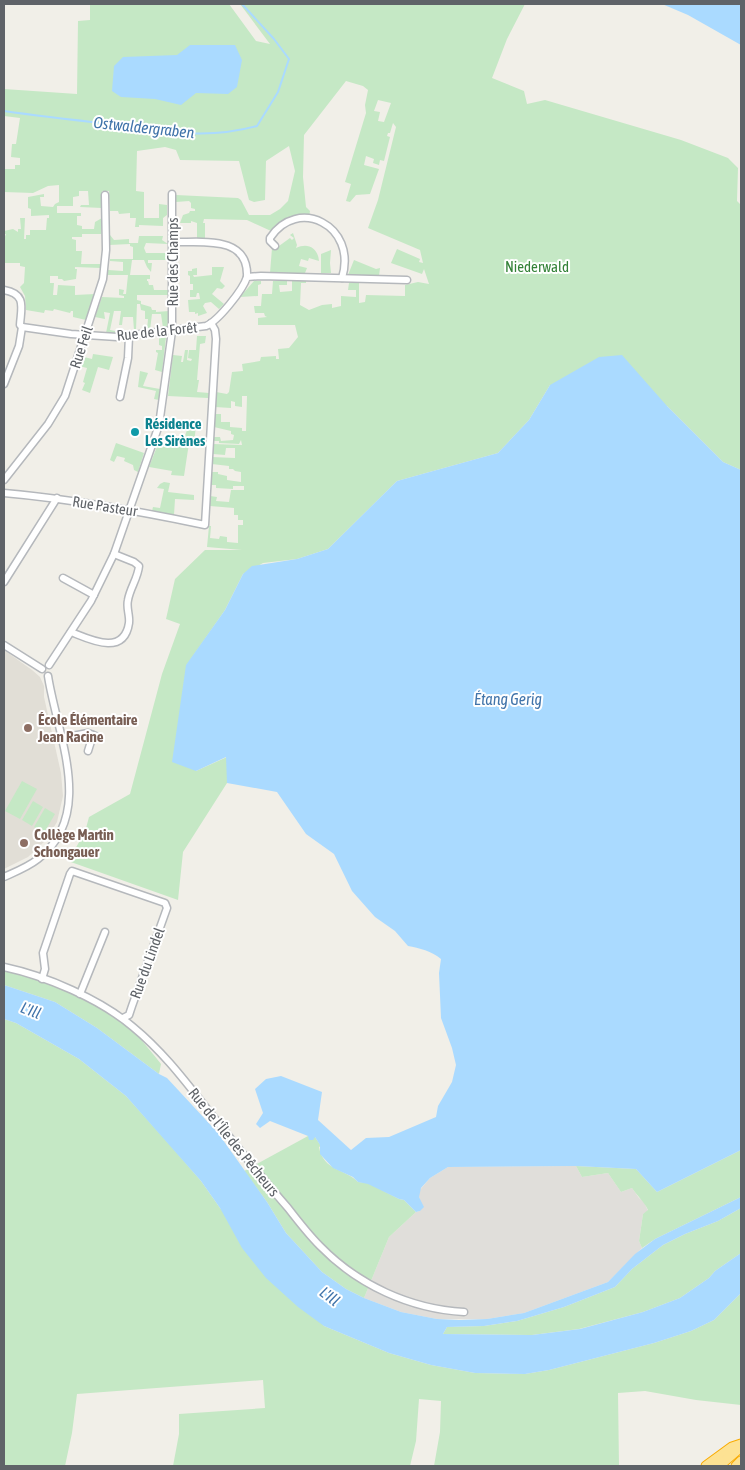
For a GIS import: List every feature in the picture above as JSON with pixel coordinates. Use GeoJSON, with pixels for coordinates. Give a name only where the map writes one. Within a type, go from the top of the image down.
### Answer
{"type":"FeatureCollection","features":[{"type":"Feature","properties":{"kind":"highway"},"geometry":{"type":"LineString","coordinates":[[706,1466],[732,1447],[741,1445]]}},
{"type":"Feature","properties":{"kind":"highway"},"geometry":{"type":"LineString","coordinates":[[719,1466],[741,1445]]}},
{"type":"Feature","properties":{"kind":"highway"},"geometry":{"type":"LineString","coordinates":[[736,1466],[741,1461]]}},
{"type":"Feature","properties":{"kind":"street","name":"Rue des Champs"},"geometry":{"type":"LineString","coordinates":[[49,666],[82,616],[114,554],[159,425],[172,331],[172,194]]}},
{"type":"Feature","properties":{"kind":"street","name":"Rue Feil"},"geometry":{"type":"LineString","coordinates":[[4,480],[48,424],[65,396],[100,290],[104,272],[106,250],[105,195]]}},
{"type":"Feature","properties":{"kind":"street"},"geometry":{"type":"LineString","coordinates":[[275,246],[270,242],[270,238],[288,221],[305,218],[324,223],[337,234],[344,248],[346,264],[342,278]]}},
{"type":"Feature","properties":{"kind":"street"},"geometry":{"type":"LineString","coordinates":[[172,242],[218,243],[230,246],[243,258],[247,277],[407,280]]}},
{"type":"Feature","properties":{"kind":"street","name":"Rue de la Forêt"},"geometry":{"type":"LineString","coordinates":[[22,327],[84,335],[129,336],[202,327],[211,323],[240,292],[247,277]]}},
{"type":"Feature","properties":{"kind":"street"},"geometry":{"type":"LineString","coordinates":[[4,290],[20,298],[22,305],[20,324],[22,327],[19,346],[4,384]]}},
{"type":"Feature","properties":{"kind":"street","name":"Rue Pasteur"},"geometry":{"type":"LineString","coordinates":[[4,493],[57,498],[205,525],[216,339],[215,330],[211,323]]}},
{"type":"Feature","properties":{"kind":"street"},"geometry":{"type":"LineString","coordinates":[[120,397],[128,358],[129,336]]}},
{"type":"Feature","properties":{"kind":"street"},"geometry":{"type":"LineString","coordinates":[[4,582],[57,498]]}},
{"type":"Feature","properties":{"kind":"street"},"geometry":{"type":"LineString","coordinates":[[70,632],[105,644],[120,639],[128,629],[130,618],[128,600],[139,566],[114,554]]}},
{"type":"Feature","properties":{"kind":"street"},"geometry":{"type":"LineString","coordinates":[[64,578],[94,595]]}},
{"type":"Feature","properties":{"kind":"street"},"geometry":{"type":"LineString","coordinates":[[4,646],[42,669],[43,674],[48,676]]}},
{"type":"Feature","properties":{"kind":"street"},"geometry":{"type":"LineString","coordinates":[[42,669],[45,666],[49,666],[52,671],[48,676]]}},
{"type":"Feature","properties":{"kind":"street"},"geometry":{"type":"LineString","coordinates":[[4,877],[40,858],[54,842],[64,825],[70,801],[69,776],[48,676]]}},
{"type":"Feature","properties":{"kind":"street"},"geometry":{"type":"LineString","coordinates":[[62,738],[88,733],[96,736],[88,751]]}},
{"type":"Feature","properties":{"kind":"street","name":"Rue du Lindel"},"geometry":{"type":"LineString","coordinates":[[42,979],[45,969],[43,953],[72,871],[167,905],[129,1015],[123,1018]]}},
{"type":"Feature","properties":{"kind":"street"},"geometry":{"type":"LineString","coordinates":[[80,994],[105,932]]}},
{"type":"Feature","properties":{"kind":"street","name":"Rue de l'Île des Pêcheurs"},"geometry":{"type":"LineString","coordinates":[[4,967],[80,994],[123,1018],[166,1057],[267,1184],[320,1246],[337,1262],[362,1280],[388,1295],[438,1309],[464,1312]]}},
{"type":"Feature","properties":{"kind":"shaded area"},"geometry":{"type":"Polygon","coordinates":[[[4,650],[40,677],[44,686],[44,697],[61,773],[63,796],[57,822],[46,840],[28,857],[4,869],[4,650]]]}},
{"type":"Feature","properties":{"kind":"shaded area"},"geometry":{"type":"Polygon","coordinates":[[[576,1166],[582,1177],[608,1173],[621,1192],[632,1188],[644,1202],[648,1211],[643,1214],[639,1241],[642,1248],[608,1282],[524,1313],[487,1319],[437,1319],[401,1312],[364,1298],[389,1237],[416,1212],[420,1211],[419,1191],[430,1178],[448,1167],[576,1166]]]}},
{"type":"Feature","properties":{"kind":"green space","name":"Niederwald"},"geometry":{"type":"Polygon","coordinates":[[[90,4],[229,4],[256,41],[270,44],[240,4],[525,4],[507,39],[492,78],[524,91],[527,104],[545,100],[681,140],[728,158],[738,168],[737,201],[741,205],[741,470],[723,462],[667,406],[550,385],[529,420],[498,453],[397,481],[328,549],[297,559],[263,563],[243,574],[225,610],[186,666],[196,771],[227,757],[227,783],[183,852],[178,900],[68,861],[85,832],[89,817],[130,794],[162,674],[180,624],[166,619],[175,579],[205,550],[242,550],[207,547],[209,526],[211,526],[210,538],[219,539],[220,536],[227,537],[227,542],[238,543],[238,525],[243,525],[243,520],[238,520],[238,515],[234,515],[234,508],[210,506],[210,496],[217,497],[216,501],[229,502],[231,490],[244,490],[244,486],[233,486],[233,489],[216,488],[216,485],[211,485],[211,472],[218,472],[218,474],[227,476],[227,480],[241,482],[241,472],[229,469],[229,466],[212,464],[212,457],[235,458],[235,448],[226,448],[225,455],[213,454],[213,444],[242,445],[241,440],[239,444],[219,443],[219,441],[213,441],[213,437],[220,437],[221,441],[233,440],[234,435],[231,434],[231,431],[214,427],[215,414],[221,414],[221,422],[230,422],[230,427],[242,428],[242,431],[246,431],[247,396],[242,396],[242,407],[235,406],[235,402],[231,401],[231,408],[215,407],[216,392],[227,394],[229,392],[232,372],[243,371],[242,364],[260,361],[261,357],[276,356],[276,359],[279,359],[278,349],[289,348],[298,337],[295,325],[258,325],[258,318],[267,317],[264,313],[255,313],[254,306],[261,306],[262,294],[272,294],[273,281],[287,281],[287,285],[279,285],[280,292],[292,291],[292,281],[306,281],[306,283],[301,283],[300,305],[309,310],[322,305],[332,304],[332,308],[341,306],[341,296],[356,297],[356,290],[348,290],[349,283],[359,283],[359,303],[365,302],[366,295],[405,296],[405,285],[418,282],[429,284],[424,269],[422,274],[391,263],[397,249],[420,259],[419,262],[423,263],[420,250],[368,228],[378,200],[396,127],[393,123],[387,136],[390,137],[384,161],[380,160],[379,165],[373,163],[374,159],[366,156],[364,165],[379,169],[370,194],[356,195],[350,202],[346,201],[351,184],[345,182],[366,113],[365,105],[368,90],[363,86],[346,81],[304,135],[303,177],[306,207],[310,211],[309,217],[279,225],[271,231],[247,220],[204,219],[205,239],[197,239],[197,223],[191,221],[191,223],[180,223],[183,215],[190,211],[195,211],[195,209],[191,208],[189,201],[176,202],[176,195],[238,198],[249,215],[270,215],[288,201],[295,171],[289,146],[266,161],[265,200],[254,202],[249,200],[239,161],[180,160],[176,150],[165,147],[137,151],[136,191],[144,192],[144,218],[159,218],[159,204],[167,205],[167,215],[163,218],[163,226],[139,225],[139,227],[135,227],[136,218],[130,218],[130,213],[119,214],[118,211],[110,211],[109,191],[102,191],[102,208],[80,207],[81,205],[89,205],[88,191],[79,191],[79,196],[73,197],[73,206],[57,206],[57,213],[81,213],[81,216],[77,216],[77,225],[82,226],[82,229],[94,229],[95,222],[102,218],[101,234],[82,234],[82,237],[72,237],[72,239],[76,240],[76,251],[82,251],[81,264],[101,264],[101,268],[75,267],[77,269],[76,279],[64,281],[58,279],[58,276],[50,276],[50,283],[54,283],[53,295],[57,295],[58,285],[75,286],[75,295],[95,294],[86,320],[73,317],[73,311],[70,313],[54,309],[53,311],[45,310],[44,313],[26,310],[25,296],[20,287],[24,283],[25,267],[20,266],[20,263],[5,263],[4,239],[6,234],[4,234],[4,231],[13,229],[18,232],[18,229],[21,229],[20,218],[25,218],[24,239],[26,239],[26,235],[30,235],[30,230],[46,230],[49,215],[31,216],[31,209],[28,208],[28,197],[44,194],[44,197],[40,197],[41,206],[53,207],[59,202],[59,185],[48,186],[33,193],[4,192],[4,169],[15,169],[15,165],[20,165],[20,158],[11,157],[12,144],[16,144],[20,118],[4,116],[4,89],[77,94],[78,21],[90,20],[90,4]],[[378,100],[374,111],[380,112],[378,121],[384,122],[391,103],[378,100]]]}},
{"type":"Feature","properties":{"kind":"green space"},"geometry":{"type":"Polygon","coordinates":[[[293,233],[297,245],[296,248],[300,246],[312,247],[317,253],[319,261],[309,258],[308,261],[301,259],[299,266],[307,268],[305,273],[270,273],[272,248],[278,249],[279,246],[290,238],[292,240],[294,238],[290,235],[293,233]]]}},
{"type":"Feature","properties":{"kind":"green space"},"geometry":{"type":"Polygon","coordinates":[[[110,235],[114,240],[129,239],[129,243],[138,243],[139,236],[163,236],[162,240],[168,244],[146,243],[144,248],[146,253],[168,253],[168,260],[148,260],[148,263],[152,263],[151,272],[144,260],[132,260],[130,275],[150,275],[150,279],[147,279],[147,281],[149,285],[153,285],[154,290],[168,290],[168,295],[137,295],[137,300],[141,301],[141,304],[151,307],[156,312],[169,311],[167,328],[163,328],[161,314],[152,314],[150,330],[147,330],[148,319],[145,319],[145,311],[141,310],[140,304],[137,304],[136,330],[134,330],[133,317],[123,317],[122,325],[119,325],[121,311],[114,311],[110,330],[115,331],[115,333],[106,333],[110,313],[104,312],[105,319],[95,317],[102,297],[124,298],[124,296],[119,295],[119,289],[124,290],[123,294],[126,294],[128,275],[108,275],[108,270],[123,271],[123,262],[110,261],[110,259],[133,259],[133,247],[130,244],[109,245],[110,235]]]}},
{"type":"Feature","properties":{"kind":"green space"},"geometry":{"type":"Polygon","coordinates":[[[331,250],[331,273],[321,273],[321,254],[331,250]]]}},
{"type":"Feature","properties":{"kind":"green space"},"geometry":{"type":"Polygon","coordinates":[[[354,260],[376,269],[380,268],[379,276],[348,275],[354,260]]]}},
{"type":"Feature","properties":{"kind":"green space"},"geometry":{"type":"Polygon","coordinates":[[[212,267],[224,267],[220,281],[225,286],[222,289],[217,288],[212,294],[224,304],[219,309],[211,302],[205,303],[203,306],[207,313],[198,316],[198,313],[189,312],[188,300],[200,299],[199,293],[197,293],[196,297],[190,297],[190,290],[193,290],[193,284],[190,284],[188,271],[197,268],[197,275],[193,275],[194,277],[212,275],[212,267]]]}},
{"type":"Feature","properties":{"kind":"green space"},"geometry":{"type":"Polygon","coordinates":[[[254,281],[261,281],[261,284],[258,285],[258,296],[240,297],[254,281]]]}},
{"type":"Feature","properties":{"kind":"green space"},"geometry":{"type":"Polygon","coordinates":[[[197,336],[206,336],[205,343],[200,344],[197,392],[209,393],[208,398],[168,396],[173,355],[182,356],[181,362],[183,362],[185,350],[188,350],[187,360],[191,361],[192,359],[188,358],[189,350],[196,350],[197,336]]]}},
{"type":"Feature","properties":{"kind":"green space"},"geometry":{"type":"Polygon","coordinates":[[[159,337],[166,337],[162,372],[155,370],[158,353],[156,350],[162,350],[162,346],[159,345],[159,337]]]}},
{"type":"Feature","properties":{"kind":"green space"},"geometry":{"type":"Polygon","coordinates":[[[93,354],[113,357],[109,370],[98,367],[90,393],[82,390],[87,368],[79,366],[80,360],[83,361],[84,357],[92,359],[93,354]]]}},
{"type":"Feature","properties":{"kind":"green space"},"geometry":{"type":"Polygon","coordinates":[[[140,371],[148,373],[143,386],[160,389],[159,400],[154,399],[156,391],[138,387],[140,371]]]}},
{"type":"Feature","properties":{"kind":"green space"},"geometry":{"type":"Polygon","coordinates":[[[189,424],[196,426],[194,443],[189,443],[184,476],[171,475],[172,471],[149,467],[158,444],[177,447],[179,442],[183,442],[189,424]]]}},
{"type":"Feature","properties":{"kind":"green space"},"geometry":{"type":"Polygon","coordinates":[[[116,443],[144,453],[138,472],[134,470],[133,465],[124,461],[125,458],[117,456],[114,462],[110,460],[116,443]]]}},
{"type":"Feature","properties":{"kind":"green space"},"geometry":{"type":"Polygon","coordinates":[[[164,482],[170,483],[168,492],[194,495],[194,500],[175,499],[174,515],[152,511],[153,507],[160,508],[164,489],[157,488],[164,482]]]}},
{"type":"Feature","properties":{"kind":"green space"},"geometry":{"type":"Polygon","coordinates":[[[22,781],[37,789],[20,819],[5,811],[22,781]]]}},
{"type":"Feature","properties":{"kind":"green space"},"geometry":{"type":"Polygon","coordinates":[[[33,801],[43,807],[32,826],[22,820],[33,801]]]}},
{"type":"Feature","properties":{"kind":"green space"},"geometry":{"type":"Polygon","coordinates":[[[45,808],[55,814],[44,833],[34,827],[45,808]]]}},
{"type":"Feature","properties":{"kind":"green space"},"geometry":{"type":"Polygon","coordinates":[[[4,971],[20,974],[54,986],[106,1011],[133,1031],[144,1043],[161,1064],[159,1074],[97,1028],[55,1002],[4,985],[4,971]]]}},
{"type":"Feature","properties":{"kind":"green space"},"geometry":{"type":"Polygon","coordinates":[[[4,1019],[16,1023],[79,1059],[126,1096],[201,1181],[220,1208],[324,1326],[389,1353],[431,1365],[475,1373],[525,1374],[549,1370],[654,1343],[691,1331],[714,1320],[741,1293],[741,1405],[696,1400],[645,1391],[618,1393],[619,1466],[434,1466],[440,1432],[441,1401],[419,1399],[416,1441],[410,1466],[173,1466],[179,1434],[179,1414],[265,1408],[263,1380],[77,1394],[65,1466],[4,1466],[4,1019]]]}},
{"type":"Feature","properties":{"kind":"green space"},"geometry":{"type":"Polygon","coordinates":[[[308,1136],[315,1137],[321,1146],[319,1147],[321,1155],[330,1165],[358,1182],[368,1183],[404,1200],[416,1212],[389,1237],[364,1298],[346,1289],[322,1272],[286,1233],[267,1202],[244,1171],[308,1136]]]}},
{"type":"Feature","properties":{"kind":"green space"},"geometry":{"type":"Polygon","coordinates":[[[741,1150],[741,1197],[655,1239],[642,1248],[639,1241],[643,1214],[648,1210],[645,1204],[632,1188],[621,1192],[608,1173],[582,1177],[576,1166],[636,1169],[657,1192],[741,1150]]]}},
{"type":"Feature","properties":{"kind":"green space"},"geometry":{"type":"Polygon","coordinates":[[[741,1208],[741,1253],[680,1298],[643,1312],[579,1329],[532,1335],[443,1334],[447,1327],[484,1326],[517,1321],[564,1307],[615,1287],[632,1269],[663,1245],[718,1221],[741,1208]]]}},
{"type":"Feature","properties":{"kind":"water"},"geometry":{"type":"Polygon","coordinates":[[[662,4],[741,4],[741,45],[688,15],[662,4]]]}},
{"type":"Feature","properties":{"kind":"water"},"geometry":{"type":"Polygon","coordinates":[[[190,45],[235,45],[242,60],[237,87],[228,94],[196,93],[181,105],[155,99],[121,97],[112,91],[114,66],[123,57],[177,55],[190,45]]]}},
{"type":"Feature","properties":{"kind":"water","name":"Étang Gerig"},"geometry":{"type":"Polygon","coordinates":[[[622,355],[667,406],[723,462],[741,470],[741,1150],[657,1192],[636,1169],[576,1166],[448,1167],[430,1178],[421,1188],[419,1197],[424,1207],[416,1212],[404,1200],[368,1184],[358,1182],[353,1177],[333,1168],[320,1154],[320,1145],[315,1137],[313,1140],[309,1140],[308,1136],[270,1121],[260,1128],[256,1124],[263,1113],[255,1089],[266,1079],[281,1076],[322,1092],[318,1120],[351,1150],[366,1138],[389,1137],[436,1117],[438,1106],[452,1082],[456,1065],[441,1018],[439,973],[441,959],[430,952],[408,946],[395,931],[375,917],[352,891],[334,854],[306,834],[277,792],[227,783],[226,757],[196,771],[172,762],[186,665],[225,610],[243,574],[252,566],[297,559],[328,549],[397,481],[498,453],[529,420],[550,385],[599,357],[622,355]]]}},
{"type":"Feature","properties":{"kind":"water","name":"L'Ill"},"geometry":{"type":"Polygon","coordinates":[[[4,985],[55,1002],[97,1028],[167,1078],[218,1133],[267,1202],[286,1233],[322,1272],[346,1289],[401,1312],[437,1319],[459,1320],[487,1319],[524,1313],[608,1282],[635,1254],[655,1239],[741,1197],[741,1208],[718,1221],[663,1245],[632,1269],[615,1287],[564,1307],[517,1321],[484,1326],[447,1327],[443,1334],[532,1335],[580,1329],[643,1312],[680,1298],[741,1253],[741,1293],[714,1320],[691,1331],[654,1343],[549,1370],[525,1374],[475,1373],[431,1365],[389,1353],[324,1326],[298,1307],[266,1278],[242,1248],[220,1208],[201,1181],[126,1096],[79,1059],[16,1023],[4,1019],[4,985]]]}},
{"type":"Feature","properties":{"kind":"waterway","name":"Ostwaldergraben"},"geometry":{"type":"LineString","coordinates":[[4,111],[183,133],[218,133],[257,126],[278,92],[289,59],[274,39],[242,4]]}},
{"type":"Feature","properties":{"kind":"place","name":"Résidence Les Sirènes"},"geometry":{"type":"Point","coordinates":[135,432]}},
{"type":"Feature","properties":{"kind":"place","name":"École Élémentaire Jean Racine"},"geometry":{"type":"Point","coordinates":[28,728]}},
{"type":"Feature","properties":{"kind":"place","name":"Collège Martin Schongauer"},"geometry":{"type":"Point","coordinates":[24,843]}}]}
